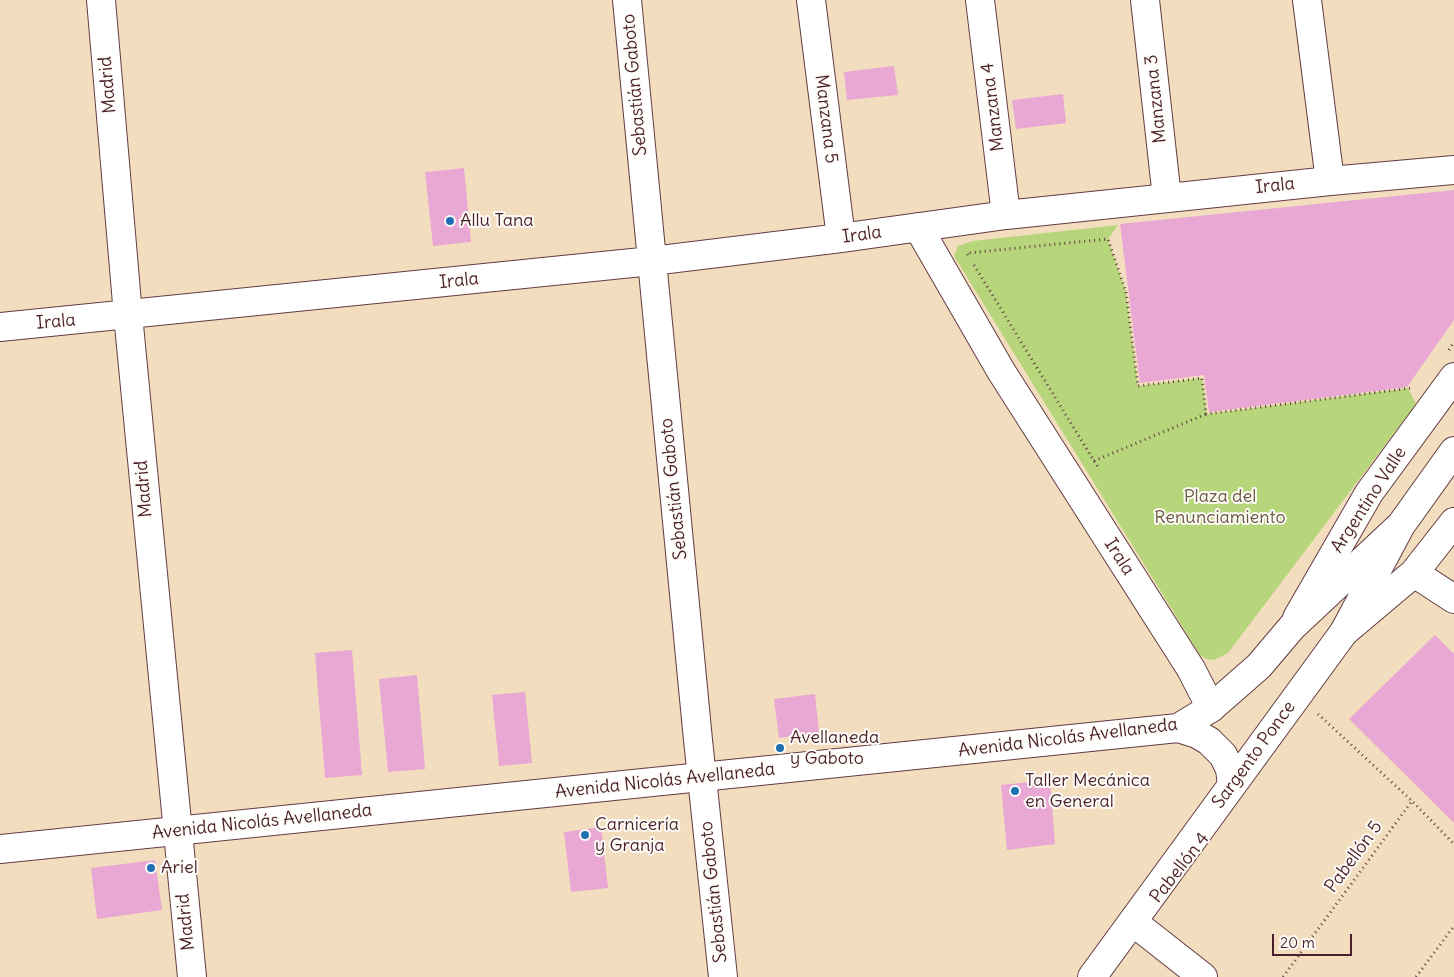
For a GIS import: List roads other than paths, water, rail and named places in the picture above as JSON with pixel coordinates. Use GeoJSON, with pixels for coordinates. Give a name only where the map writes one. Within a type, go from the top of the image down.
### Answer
{"type":"FeatureCollection","features":[{"type":"Feature","properties":{"kind":"street","name":"Madrid"},"geometry":{"type":"LineString","coordinates":[[100,0],[128,315],[192,977]]}},
{"type":"Feature","properties":{"kind":"street","name":"Sebastián Gaboto"},"geometry":{"type":"LineString","coordinates":[[627,0],[723,977]]}},
{"type":"Feature","properties":{"kind":"street","name":"Manzana 5"},"geometry":{"type":"LineString","coordinates":[[811,0],[842,238]]}},
{"type":"Feature","properties":{"kind":"street","name":"Manzana 4"},"geometry":{"type":"LineString","coordinates":[[980,0],[1006,214]]}},
{"type":"Feature","properties":{"kind":"street","name":"Manzana 3"},"geometry":{"type":"LineString","coordinates":[[1145,0],[1167,198]]}},
{"type":"Feature","properties":{"kind":"street"},"geometry":{"type":"LineString","coordinates":[[1307,0],[1330,181]]}},
{"type":"Feature","properties":{"kind":"street","name":"Irala"},"geometry":{"type":"LineString","coordinates":[[0,327],[652,261],[842,238],[1006,214],[1454,170]]}},
{"type":"Feature","properties":{"kind":"street","name":"Irala"},"geometry":{"type":"LineString","coordinates":[[918,227],[1001,371],[1191,669],[1211,708]]}},
{"type":"Feature","properties":{"kind":"street","name":"Argentino Valle"},"geometry":{"type":"LineString","coordinates":[[1292,627],[1369,493],[1449,367]]}},
{"type":"Feature","properties":{"kind":"street"},"geometry":{"type":"LineString","coordinates":[[1401,525],[1454,451]]}},
{"type":"Feature","properties":{"kind":"street"},"geometry":{"type":"LineString","coordinates":[[1344,632],[1414,574],[1454,522]]}},
{"type":"Feature","properties":{"kind":"street","name":"Avenida Nicolás Avellaneda"},"geometry":{"type":"LineString","coordinates":[[0,848],[177,832],[1178,728],[1211,708],[1259,666],[1292,627],[1401,525]]}},
{"type":"Feature","properties":{"kind":"street","name":"Sargento Ponce"},"geometry":{"type":"LineString","coordinates":[[1092,977],[1344,632],[1401,525]]}},
{"type":"Feature","properties":{"kind":"street"},"geometry":{"type":"LineString","coordinates":[[1414,574],[1454,599]]}},
{"type":"Feature","properties":{"kind":"street"},"geometry":{"type":"LineString","coordinates":[[1178,728],[1197,734],[1209,741],[1223,755],[1230,769],[1232,784]]}},
{"type":"Feature","properties":{"kind":"street"},"geometry":{"type":"LineString","coordinates":[[1133,922],[1203,977]]}},
{"type":"Feature","properties":{"kind":"place","name":"Allu Tana"},"geometry":{"type":"Point","coordinates":[450,221]}},
{"type":"Feature","properties":{"kind":"place","name":"Avellaneda y Gaboto"},"geometry":{"type":"Point","coordinates":[780,748]}},
{"type":"Feature","properties":{"kind":"place","name":"Taller Mecánica en General"},"geometry":{"type":"Point","coordinates":[1015,791]}},
{"type":"Feature","properties":{"kind":"place","name":"Carnicería y Granja"},"geometry":{"type":"Point","coordinates":[585,835]}},
{"type":"Feature","properties":{"kind":"place","name":"Ariel"},"geometry":{"type":"Point","coordinates":[151,868]}},
{"type":"Feature","properties":{"kind":"park label","name":"Plaza del Renunciamiento"},"geometry":{"type":"Point","coordinates":[1220,507]}}]}
